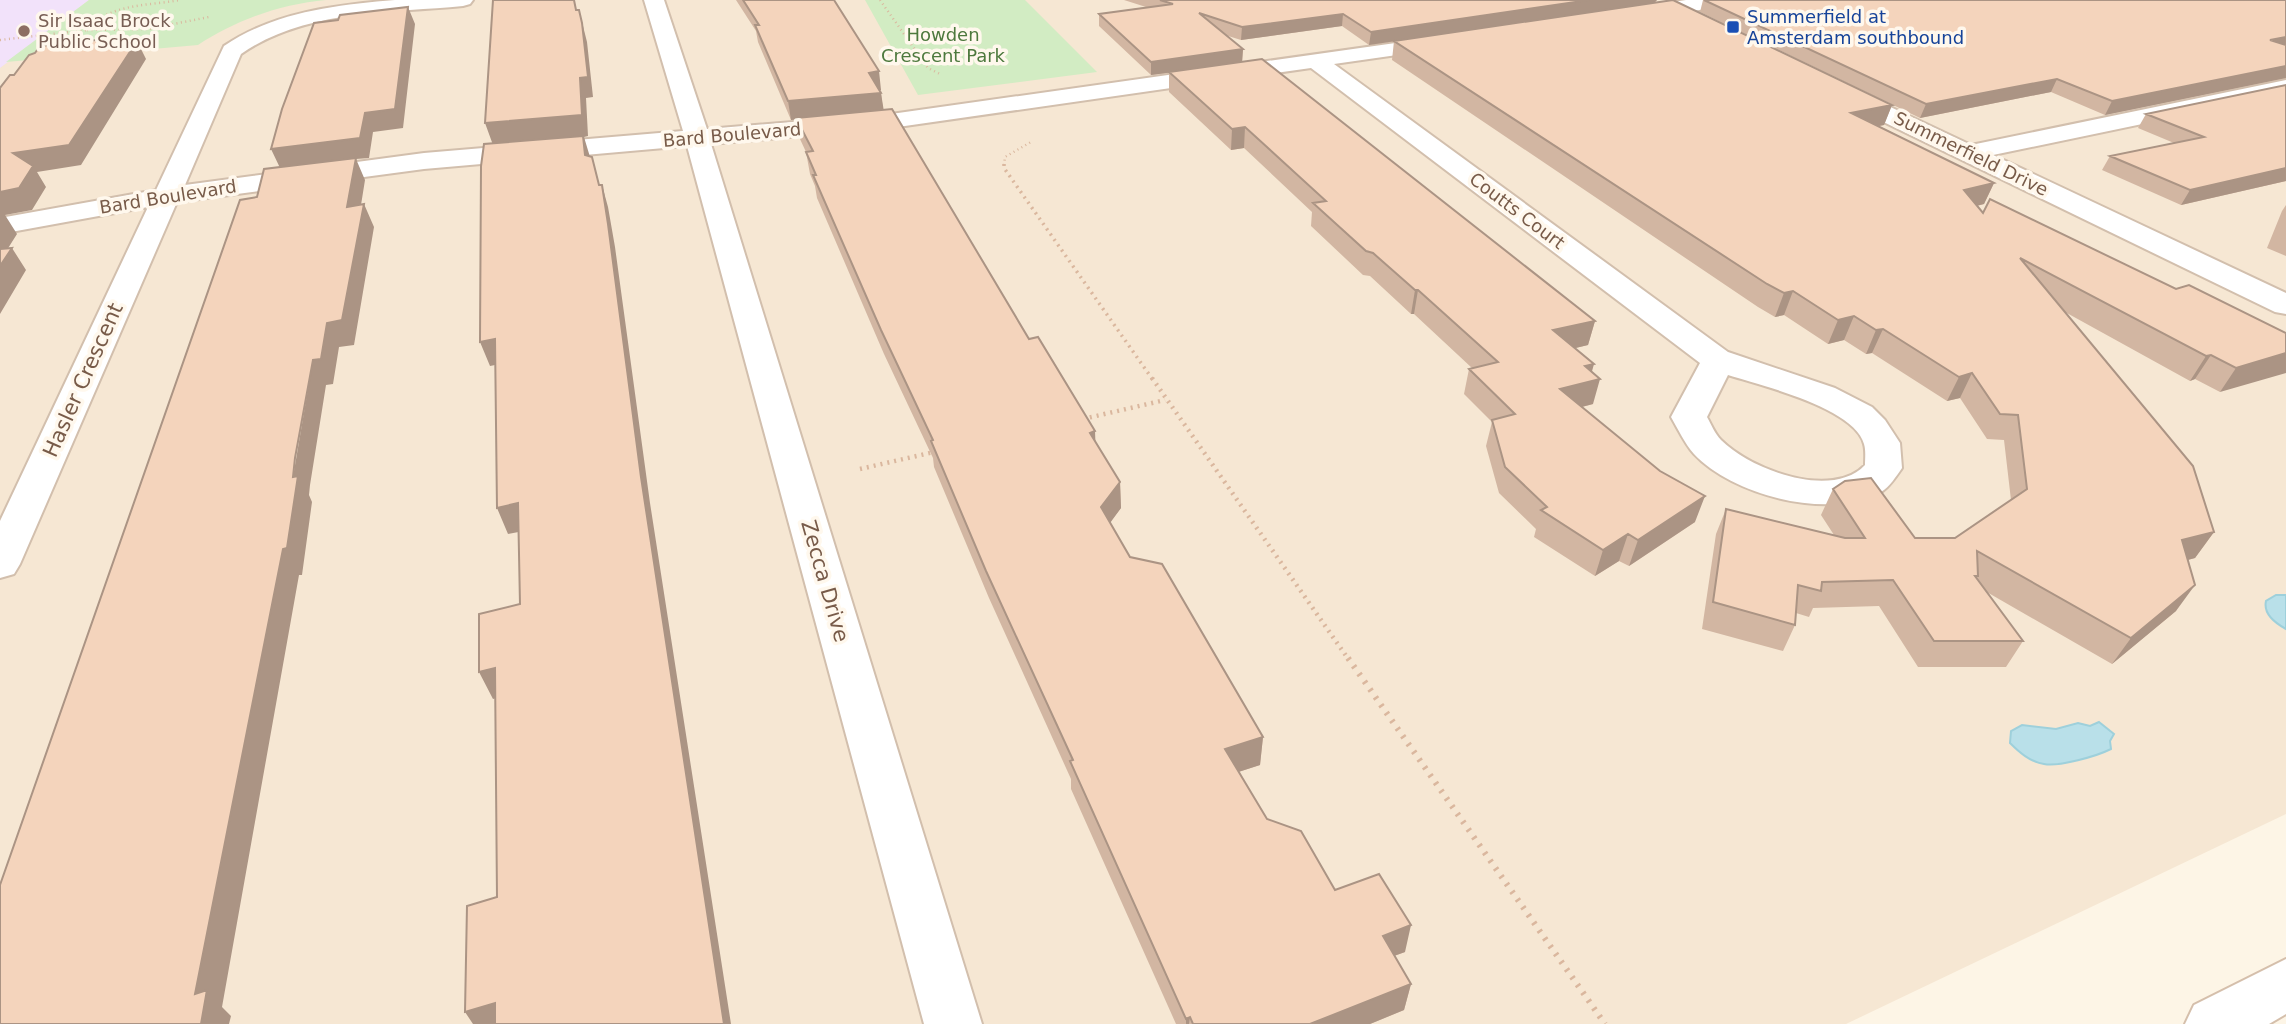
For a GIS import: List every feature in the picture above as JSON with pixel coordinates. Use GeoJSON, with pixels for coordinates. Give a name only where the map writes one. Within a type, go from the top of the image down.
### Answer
{"type":"FeatureCollection","features":[{"type":"Feature","properties":{"kind":"street","name":"Hasler Crescent"},"geometry":{"type":"LineString","coordinates":[[0,564],[232,51],[242,41],[280,25],[319,16],[463,0]]}},
{"type":"Feature","properties":{"kind":"street","name":"Zecca Drive"},"geometry":{"type":"LineString","coordinates":[[654,0],[697,138],[953,1024]]}},
{"type":"Feature","properties":{"kind":"street"},"geometry":{"type":"LineString","coordinates":[[1614,17],[1664,4],[1726,0]]}},
{"type":"Feature","properties":{"kind":"street"},"geometry":{"type":"LineString","coordinates":[[1664,4],[1705,28]]}},
{"type":"Feature","properties":{"kind":"street","name":"Bard Boulevard"},"geometry":{"type":"LineString","coordinates":[[0,226],[165,196],[424,161],[891,121],[1465,39]]}},
{"type":"Feature","properties":{"kind":"street","name":"Coutts Court"},"geometry":{"type":"LineString","coordinates":[[1317,62],[1718,360],[1822,395],[1852,410],[1870,424],[1882,443],[1886,461],[1880,477],[1869,485],[1855,489],[1826,493],[1800,491],[1765,483],[1732,467],[1709,451],[1694,433],[1689,417],[1718,360]]}},
{"type":"Feature","properties":{"kind":"street","name":"Summerfield Drive"},"geometry":{"type":"LineString","coordinates":[[1818,82],[2286,306]]}},
{"type":"Feature","properties":{"kind":"street"},"geometry":{"type":"LineString","coordinates":[[1969,153],[2286,87]]}},
{"type":"Feature","properties":{"kind":"street"},"geometry":{"type":"LineString","coordinates":[[2214,1024],[2286,985]]}},
{"type":"Feature","properties":{"kind":"path"},"geometry":{"type":"LineString","coordinates":[[87,30],[94,19],[124,8],[180,0]]}},
{"type":"Feature","properties":{"kind":"path"},"geometry":{"type":"LineString","coordinates":[[880,0],[928,68],[942,75]]}},
{"type":"Feature","properties":{"kind":"path"},"geometry":{"type":"LineString","coordinates":[[0,40],[87,30],[148,29],[220,15]]}},
{"type":"Feature","properties":{"kind":"path"},"geometry":{"type":"LineString","coordinates":[[1041,139],[1017,148],[1005,157],[1004,168],[1605,1024]]}},
{"type":"Feature","properties":{"kind":"path"},"geometry":{"type":"LineString","coordinates":[[1072,421],[1165,400]]}},
{"type":"Feature","properties":{"kind":"path"},"geometry":{"type":"LineString","coordinates":[[860,469],[939,451]]}},
{"type":"Feature","properties":{"kind":"shaded area"},"geometry":{"type":"Polygon","coordinates":[[[0,0],[2286,0],[2286,814],[1846,1024],[0,1024],[0,0]]]}},
{"type":"Feature","properties":{"kind":"shaded area","name":"Sir Isaac Brock Public School"},"geometry":{"type":"Polygon","coordinates":[[[0,0],[89,0],[0,68],[0,0]]]}},
{"type":"Feature","properties":{"kind":"green space"},"geometry":{"type":"Polygon","coordinates":[[[89,0],[326,0],[292,5],[259,15],[198,45],[6,62],[89,0]]]}},
{"type":"Feature","properties":{"kind":"green space","name":"Howden Crescent Park"},"geometry":{"type":"Polygon","coordinates":[[[865,0],[1025,0],[1097,72],[918,95],[865,0]]]}},
{"type":"Feature","properties":{"kind":"water"},"geometry":{"type":"Polygon","coordinates":[[[2276,595],[2286,595],[2286,629],[2274,621],[2266,610],[2266,601],[2276,595]]]}},
{"type":"Feature","properties":{"kind":"water"},"geometry":{"type":"Polygon","coordinates":[[[2099,722],[2114,734],[2110,741],[2111,749],[2078,760],[2051,765],[2039,763],[2025,756],[2010,743],[2011,731],[2022,725],[2056,729],[2078,723],[2090,726],[2099,722]]]}},
{"type":"Feature","properties":{"kind":"building"},"geometry":{"type":"Polygon","coordinates":[[[493,0],[574,0],[582,23],[588,77],[580,78],[582,115],[485,123],[493,0]]]}},
{"type":"Feature","properties":{"kind":"building"},"geometry":{"type":"Polygon","coordinates":[[[743,0],[834,0],[879,71],[869,73],[881,93],[788,101],[755,25],[759,25],[743,0]]]}},
{"type":"Feature","properties":{"kind":"building"},"geometry":{"type":"Polygon","coordinates":[[[1160,0],[1589,0],[1371,32],[1343,14],[1242,27],[1199,13],[1243,49],[1151,62],[1099,14],[1173,4],[1160,0]]]}},
{"type":"Feature","properties":{"kind":"building"},"geometry":{"type":"Polygon","coordinates":[[[1673,0],[1892,105],[1851,113],[1994,183],[1964,190],[1983,213],[1990,199],[2176,289],[2189,285],[2286,333],[2286,353],[2236,368],[2211,355],[2206,356],[2020,258],[2193,466],[2214,532],[2182,540],[2195,585],[2131,638],[1977,551],[1978,576],[1975,576],[2023,641],[1934,641],[1893,580],[1822,582],[1821,591],[1798,585],[1795,625],[1713,602],[1726,509],[1845,538],[1865,538],[1833,489],[1845,481],[1871,478],[1915,538],[1955,538],[2027,489],[2018,415],[2000,414],[1972,373],[1959,377],[1883,329],[1876,330],[1854,316],[1838,320],[1793,291],[1784,293],[1767,284],[1394,41],[1673,0]]]}},
{"type":"Feature","properties":{"kind":"building"},"geometry":{"type":"Polygon","coordinates":[[[1704,0],[2286,0],[2286,37],[2270,40],[2286,45],[2286,66],[2112,101],[2057,79],[1926,104],[1704,0]]]}},
{"type":"Feature","properties":{"kind":"building"},"geometry":{"type":"Polygon","coordinates":[[[408,7],[395,109],[365,113],[360,138],[271,149],[282,109],[314,23],[338,20],[340,15],[408,7]]]}},
{"type":"Feature","properties":{"kind":"building"},"geometry":{"type":"Polygon","coordinates":[[[115,38],[111,44],[137,41],[69,145],[13,153],[33,166],[19,188],[0,192],[0,88],[40,46],[115,38]]]}},
{"type":"Feature","properties":{"kind":"building"},"geometry":{"type":"Polygon","coordinates":[[[1262,59],[1595,321],[1553,330],[1594,364],[1585,366],[1600,379],[1560,389],[1660,471],[1705,496],[1638,540],[1628,534],[1603,550],[1541,510],[1547,507],[1505,467],[1492,420],[1515,414],[1469,369],[1498,362],[1418,290],[1373,253],[1366,251],[1313,203],[1326,201],[1245,127],[1232,129],[1169,72],[1262,59]]]}},
{"type":"Feature","properties":{"kind":"building"},"geometry":{"type":"Polygon","coordinates":[[[2286,85],[2286,168],[2190,190],[2110,156],[2204,137],[2146,114],[2286,85]]]}},
{"type":"Feature","properties":{"kind":"building"},"geometry":{"type":"Polygon","coordinates":[[[892,109],[1029,339],[1038,337],[1095,431],[1090,433],[1120,482],[1101,507],[1130,557],[1162,564],[1263,737],[1225,749],[1267,819],[1301,831],[1335,890],[1379,874],[1411,925],[1383,936],[1411,984],[1310,1024],[1193,1024],[1190,1017],[1186,1019],[1070,761],[1073,760],[986,571],[931,441],[933,440],[813,175],[816,175],[806,152],[813,151],[796,118],[892,109]]]}},
{"type":"Feature","properties":{"kind":"building"},"geometry":{"type":"Polygon","coordinates":[[[583,136],[585,155],[592,157],[599,185],[602,185],[641,477],[724,1024],[495,1024],[495,1003],[465,1012],[467,906],[497,897],[495,668],[479,672],[479,614],[520,604],[518,503],[497,508],[495,339],[480,342],[481,166],[484,144],[583,136]]]}},
{"type":"Feature","properties":{"kind":"building"},"geometry":{"type":"Polygon","coordinates":[[[356,158],[347,207],[364,204],[342,320],[327,323],[321,359],[313,360],[295,458],[293,477],[298,476],[287,548],[283,549],[195,994],[207,990],[201,1024],[0,1024],[0,885],[240,200],[257,197],[264,169],[356,158]]]}},
{"type":"Feature","properties":{"kind":"building"},"geometry":{"type":"Polygon","coordinates":[[[12,248],[0,266],[0,249],[12,248]]]}},
{"type":"Feature","properties":{"kind":"place","name":"Summerfield at Amsterdam southbound"},"geometry":{"type":"Point","coordinates":[1733,27]}},
{"type":"Feature","properties":{"kind":"place","name":"Sir Isaac Brock Public School"},"geometry":{"type":"Point","coordinates":[24,31]}}]}
